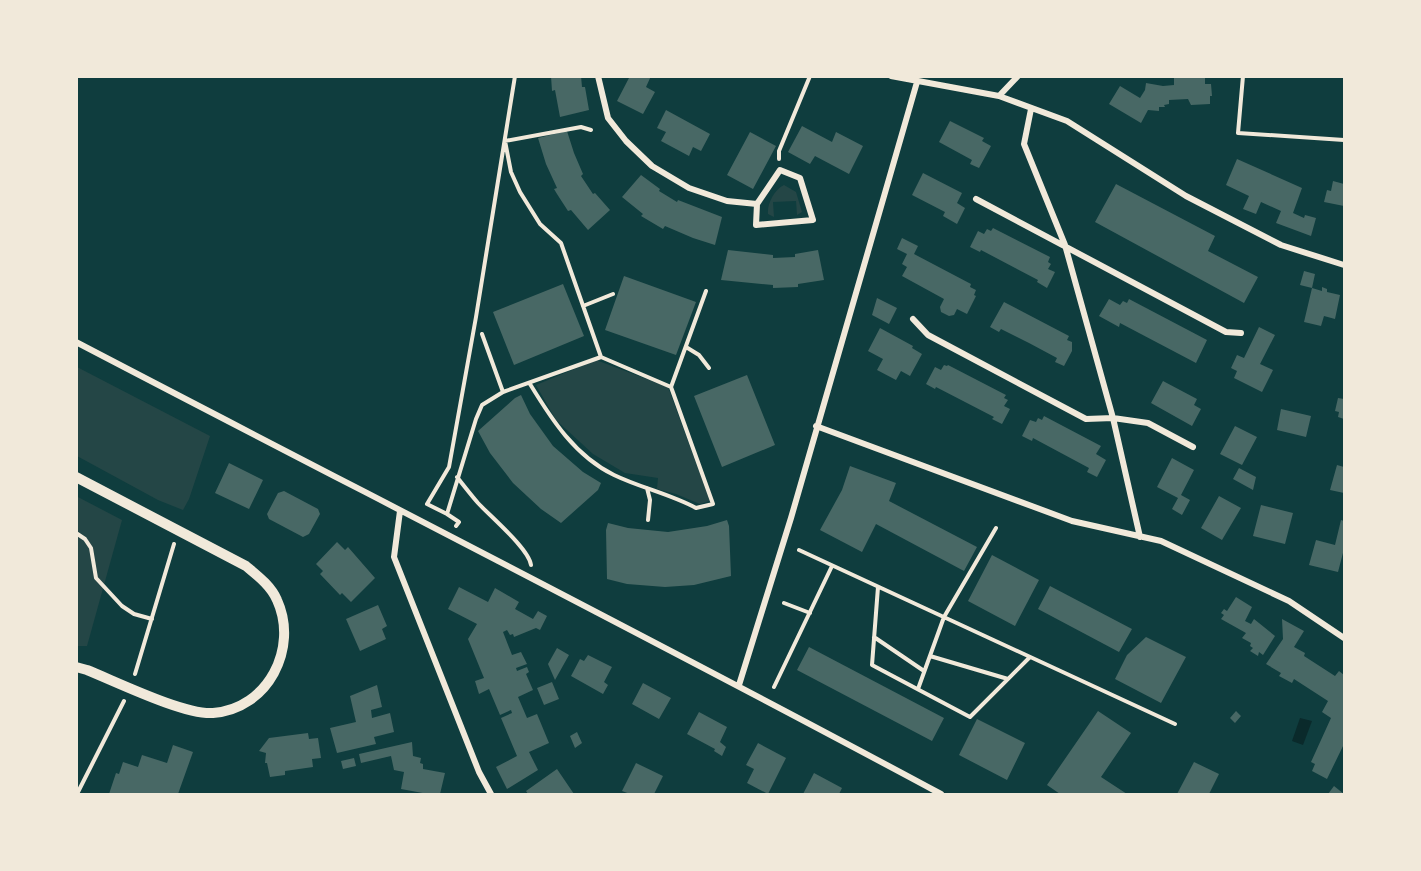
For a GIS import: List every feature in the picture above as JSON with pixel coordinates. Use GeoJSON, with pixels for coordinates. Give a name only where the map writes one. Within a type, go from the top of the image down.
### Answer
{"type":"FeatureCollection","features":[{"type":"Feature","properties":{"kind":"street"},"geometry":{"type":"LineString","coordinates":[[598,76],[608,118],[626,141],[652,166],[699,191],[727,201],[757,204]]}},
{"type":"Feature","properties":{"kind":"street"},"geometry":{"type":"LineString","coordinates":[[891,76],[999,96],[1067,121],[1186,196],[1281,245],[1344,265]]}},
{"type":"Feature","properties":{"kind":"street"},"geometry":{"type":"LineString","coordinates":[[999,96],[1018,76]]}},
{"type":"Feature","properties":{"kind":"street"},"geometry":{"type":"LineString","coordinates":[[739,685],[791,518],[917,82]]}},
{"type":"Feature","properties":{"kind":"street"},"geometry":{"type":"LineString","coordinates":[[1031,109],[1024,144],[1065,245],[1113,418],[1140,537]]}},
{"type":"Feature","properties":{"kind":"street"},"geometry":{"type":"LineString","coordinates":[[780,170],[800,178],[813,220],[756,225],[757,204],[780,170]]}},
{"type":"Feature","properties":{"kind":"street"},"geometry":{"type":"LineString","coordinates":[[976,199],[1226,332],[1241,333]]}},
{"type":"Feature","properties":{"kind":"street"},"geometry":{"type":"LineString","coordinates":[[913,319],[928,335],[1086,419],[1113,418],[1148,423],[1193,447]]}},
{"type":"Feature","properties":{"kind":"street"},"geometry":{"type":"LineString","coordinates":[[76,342],[450,538],[739,685],[941,795]]}},
{"type":"Feature","properties":{"kind":"street"},"geometry":{"type":"LineString","coordinates":[[816,426],[1072,521],[1161,541],[1289,601],[1344,638]]}},
{"type":"Feature","properties":{"kind":"street"},"geometry":{"type":"LineString","coordinates":[[76,477],[246,566],[268,586],[276,598],[285,630],[280,662],[272,679],[259,693],[243,704],[212,713],[187,710],[87,670],[76,668]]}},
{"type":"Feature","properties":{"kind":"street"},"geometry":{"type":"LineString","coordinates":[[400,511],[394,557],[479,772],[491,795]]}},
{"type":"Feature","properties":{"kind":"path"},"geometry":{"type":"LineString","coordinates":[[450,538],[459,522],[427,504],[449,467],[515,76]]}},
{"type":"Feature","properties":{"kind":"path"},"geometry":{"type":"LineString","coordinates":[[780,170],[779,151],[810,76]]}},
{"type":"Feature","properties":{"kind":"path"},"geometry":{"type":"LineString","coordinates":[[1243,76],[1238,133],[1344,140]]}},
{"type":"Feature","properties":{"kind":"path"},"geometry":{"type":"LineString","coordinates":[[505,141],[581,127],[591,130]]}},
{"type":"Feature","properties":{"kind":"path"},"geometry":{"type":"LineString","coordinates":[[505,141],[511,172],[520,192],[540,224],[561,243],[601,357]]}},
{"type":"Feature","properties":{"kind":"path"},"geometry":{"type":"LineString","coordinates":[[530,384],[549,416],[568,440],[613,475],[676,497],[696,508],[713,504],[671,387],[706,291]]}},
{"type":"Feature","properties":{"kind":"path"},"geometry":{"type":"LineString","coordinates":[[583,306],[613,294]]}},
{"type":"Feature","properties":{"kind":"path"},"geometry":{"type":"LineString","coordinates":[[482,334],[503,392]]}},
{"type":"Feature","properties":{"kind":"path"},"geometry":{"type":"LineString","coordinates":[[686,346],[699,355],[709,368]]}},
{"type":"Feature","properties":{"kind":"path"},"geometry":{"type":"LineString","coordinates":[[447,514],[482,405],[503,392],[601,357],[671,387]]}},
{"type":"Feature","properties":{"kind":"path"},"geometry":{"type":"LineString","coordinates":[[457,477],[530,559],[533,580]]}},
{"type":"Feature","properties":{"kind":"path"},"geometry":{"type":"LineString","coordinates":[[647,487],[650,500],[648,520]]}},
{"type":"Feature","properties":{"kind":"path"},"geometry":{"type":"LineString","coordinates":[[918,689],[944,618],[996,528]]}},
{"type":"Feature","properties":{"kind":"path"},"geometry":{"type":"LineString","coordinates":[[77,795],[130,687],[178,531]]}},
{"type":"Feature","properties":{"kind":"path"},"geometry":{"type":"LineString","coordinates":[[76,533],[85,539],[91,548],[96,578],[122,606],[134,614],[152,619]]}},
{"type":"Feature","properties":{"kind":"path"},"geometry":{"type":"LineString","coordinates":[[799,550],[1175,724]]}},
{"type":"Feature","properties":{"kind":"path"},"geometry":{"type":"LineString","coordinates":[[774,687],[832,566]]}},
{"type":"Feature","properties":{"kind":"path"},"geometry":{"type":"LineString","coordinates":[[878,587],[872,665],[970,717],[1030,657]]}},
{"type":"Feature","properties":{"kind":"path"},"geometry":{"type":"LineString","coordinates":[[784,603],[810,613]]}},
{"type":"Feature","properties":{"kind":"path"},"geometry":{"type":"LineString","coordinates":[[874,637],[924,671]]}},
{"type":"Feature","properties":{"kind":"path"},"geometry":{"type":"LineString","coordinates":[[930,656],[1008,679]]}},
{"type":"Feature","properties":{"kind":"shaded area"},"geometry":{"type":"Polygon","coordinates":[[[784,185],[796,192],[802,212],[797,215],[796,201],[773,202],[774,217],[768,214],[769,206],[774,194],[784,185]]]}},
{"type":"Feature","properties":{"kind":"shaded area"},"geometry":{"type":"Polygon","coordinates":[[[596,360],[668,387],[710,501],[700,504],[657,489],[658,478],[625,473],[593,454],[556,420],[536,385],[596,360]]]}},
{"type":"Feature","properties":{"kind":"shaded area"},"geometry":{"type":"Polygon","coordinates":[[[77,367],[210,436],[189,499],[183,510],[158,500],[77,456],[77,367]]]}},
{"type":"Feature","properties":{"kind":"shaded area"},"geometry":{"type":"Polygon","coordinates":[[[76,496],[122,520],[87,646],[77,646],[76,496]]]}},
{"type":"Feature","properties":{"kind":"shaded area"},"geometry":{"type":"Polygon","coordinates":[[[1300,718],[1312,721],[1303,745],[1292,741],[1300,718]]]}},
{"type":"Feature","properties":{"kind":"building"},"geometry":{"type":"Polygon","coordinates":[[[551,76],[581,76],[589,110],[560,117],[555,90],[552,91],[551,76]]]}},
{"type":"Feature","properties":{"kind":"building"},"geometry":{"type":"Polygon","coordinates":[[[630,76],[651,76],[646,87],[655,92],[643,114],[617,101],[630,76]]]}},
{"type":"Feature","properties":{"kind":"building"},"geometry":{"type":"Polygon","coordinates":[[[1174,76],[1205,76],[1205,84],[1211,84],[1210,104],[1191,105],[1188,99],[1169,100],[1169,104],[1164,105],[1165,107],[1159,107],[1159,111],[1148,110],[1141,123],[1109,104],[1120,86],[1140,98],[1146,83],[1174,85],[1174,76]]]}},
{"type":"Feature","properties":{"kind":"building"},"geometry":{"type":"Polygon","coordinates":[[[666,110],[710,134],[701,151],[693,147],[689,156],[661,141],[666,132],[657,128],[666,110]]]}},
{"type":"Feature","properties":{"kind":"building"},"geometry":{"type":"Polygon","coordinates":[[[950,121],[984,138],[982,141],[991,146],[979,168],[970,164],[972,160],[939,142],[950,121]]]}},
{"type":"Feature","properties":{"kind":"building"},"geometry":{"type":"Polygon","coordinates":[[[802,126],[832,142],[836,132],[863,146],[849,174],[815,156],[810,164],[788,152],[802,126]]]}},
{"type":"Feature","properties":{"kind":"building"},"geometry":{"type":"Polygon","coordinates":[[[567,131],[583,174],[581,176],[593,194],[595,193],[610,210],[588,230],[571,210],[568,211],[554,189],[557,188],[538,138],[567,131]]]}},
{"type":"Feature","properties":{"kind":"building"},"geometry":{"type":"Polygon","coordinates":[[[750,132],[776,146],[753,189],[727,175],[750,132]]]}},
{"type":"Feature","properties":{"kind":"building"},"geometry":{"type":"Polygon","coordinates":[[[1237,159],[1302,188],[1293,213],[1304,218],[1305,215],[1316,218],[1311,236],[1276,223],[1281,211],[1261,202],[1256,214],[1243,209],[1249,196],[1226,185],[1237,159]]]}},
{"type":"Feature","properties":{"kind":"building"},"geometry":{"type":"Polygon","coordinates":[[[923,173],[962,193],[957,203],[965,208],[957,224],[943,216],[945,212],[912,195],[923,173]]]}},
{"type":"Feature","properties":{"kind":"building"},"geometry":{"type":"Polygon","coordinates":[[[641,175],[660,189],[659,191],[677,202],[678,200],[722,217],[715,245],[665,226],[663,229],[641,216],[643,214],[622,197],[641,175]]]}},
{"type":"Feature","properties":{"kind":"building"},"geometry":{"type":"Polygon","coordinates":[[[1333,181],[1344,184],[1344,206],[1324,202],[1327,190],[1331,191],[1333,181]]]}},
{"type":"Feature","properties":{"kind":"building"},"geometry":{"type":"Polygon","coordinates":[[[1116,184],[1215,236],[1208,251],[1258,277],[1244,303],[1095,222],[1116,184]]]}},
{"type":"Feature","properties":{"kind":"building"},"geometry":{"type":"Polygon","coordinates":[[[993,228],[1050,257],[1048,262],[1051,264],[1048,269],[1055,272],[1047,288],[1037,282],[1038,280],[981,250],[980,252],[970,247],[978,231],[984,234],[987,229],[991,231],[993,228]]]}},
{"type":"Feature","properties":{"kind":"building"},"geometry":{"type":"Polygon","coordinates":[[[902,238],[918,246],[914,254],[971,284],[970,287],[976,290],[974,295],[976,296],[967,314],[957,309],[954,315],[949,316],[941,312],[940,307],[944,299],[902,276],[907,267],[902,264],[907,254],[897,249],[902,238]]]}},
{"type":"Feature","properties":{"kind":"building"},"geometry":{"type":"Polygon","coordinates":[[[728,250],[773,255],[773,258],[795,257],[795,254],[818,250],[824,280],[798,284],[798,287],[773,288],[773,285],[721,280],[728,250]]]}},
{"type":"Feature","properties":{"kind":"building"},"geometry":{"type":"Polygon","coordinates":[[[1304,271],[1315,274],[1312,288],[1300,285],[1304,271]]]}},
{"type":"Feature","properties":{"kind":"building"},"geometry":{"type":"Polygon","coordinates":[[[624,276],[696,302],[676,355],[605,330],[624,276]]]}},
{"type":"Feature","properties":{"kind":"building"},"geometry":{"type":"Polygon","coordinates":[[[563,284],[584,336],[514,365],[493,312],[563,284]]]}},
{"type":"Feature","properties":{"kind":"building"},"geometry":{"type":"Polygon","coordinates":[[[1322,287],[1327,289],[1327,292],[1340,295],[1335,319],[1324,316],[1321,326],[1304,322],[1312,288],[1322,291],[1322,287]]]}},
{"type":"Feature","properties":{"kind":"building"},"geometry":{"type":"Polygon","coordinates":[[[877,298],[897,308],[889,324],[872,315],[877,298]]]}},
{"type":"Feature","properties":{"kind":"building"},"geometry":{"type":"Polygon","coordinates":[[[1109,299],[1120,305],[1123,301],[1127,303],[1129,299],[1207,340],[1196,363],[1120,323],[1119,327],[1099,316],[1109,299]]]}},
{"type":"Feature","properties":{"kind":"building"},"geometry":{"type":"Polygon","coordinates":[[[1004,302],[1069,336],[1067,340],[1072,342],[1072,351],[1064,366],[1055,362],[1057,358],[1029,343],[1001,329],[999,332],[990,327],[1004,302]]]}},
{"type":"Feature","properties":{"kind":"building"},"geometry":{"type":"Polygon","coordinates":[[[1259,327],[1275,335],[1260,364],[1273,370],[1262,392],[1234,378],[1237,371],[1231,368],[1237,355],[1244,358],[1259,327]]]}},
{"type":"Feature","properties":{"kind":"building"},"geometry":{"type":"Polygon","coordinates":[[[880,328],[913,346],[912,348],[922,354],[910,376],[901,371],[896,380],[877,370],[883,359],[868,351],[880,328]]]}},
{"type":"Feature","properties":{"kind":"building"},"geometry":{"type":"Polygon","coordinates":[[[944,365],[1006,395],[1004,398],[1008,400],[1004,406],[1010,409],[1002,424],[992,419],[994,417],[926,384],[935,367],[941,370],[944,365]]]}},
{"type":"Feature","properties":{"kind":"building"},"geometry":{"type":"Polygon","coordinates":[[[747,375],[775,445],[722,467],[694,396],[747,375]]]}},
{"type":"Feature","properties":{"kind":"building"},"geometry":{"type":"Polygon","coordinates":[[[1163,381],[1197,399],[1194,405],[1201,409],[1192,426],[1151,403],[1163,381]]]}},
{"type":"Feature","properties":{"kind":"building"},"geometry":{"type":"Polygon","coordinates":[[[521,395],[530,414],[553,446],[583,472],[601,483],[598,490],[561,523],[541,509],[513,483],[490,453],[478,431],[521,395]]]}},
{"type":"Feature","properties":{"kind":"building"},"geometry":{"type":"Polygon","coordinates":[[[1338,398],[1344,399],[1344,419],[1338,417],[1339,412],[1335,411],[1338,398]]]}},
{"type":"Feature","properties":{"kind":"building"},"geometry":{"type":"Polygon","coordinates":[[[1281,409],[1311,416],[1306,437],[1277,430],[1281,409]]]}},
{"type":"Feature","properties":{"kind":"building"},"geometry":{"type":"Polygon","coordinates":[[[1044,416],[1101,446],[1096,454],[1106,460],[1097,477],[1087,472],[1089,468],[1033,438],[1032,441],[1022,436],[1030,420],[1036,422],[1038,418],[1042,420],[1044,416]]]}},
{"type":"Feature","properties":{"kind":"building"},"geometry":{"type":"Polygon","coordinates":[[[1235,426],[1257,437],[1242,465],[1220,454],[1235,426]]]}},
{"type":"Feature","properties":{"kind":"building"},"geometry":{"type":"Polygon","coordinates":[[[1172,458],[1194,470],[1181,495],[1190,500],[1182,515],[1172,509],[1178,498],[1157,487],[1172,458]]]}},
{"type":"Feature","properties":{"kind":"building"},"geometry":{"type":"Polygon","coordinates":[[[229,463],[263,480],[249,509],[215,493],[229,463]]]}},
{"type":"Feature","properties":{"kind":"building"},"geometry":{"type":"Polygon","coordinates":[[[1337,465],[1344,467],[1344,493],[1330,490],[1337,465]]]}},
{"type":"Feature","properties":{"kind":"building"},"geometry":{"type":"Polygon","coordinates":[[[850,466],[896,483],[889,501],[977,547],[964,571],[876,524],[862,552],[820,530],[842,490],[850,466]]]}},
{"type":"Feature","properties":{"kind":"building"},"geometry":{"type":"Polygon","coordinates":[[[1239,468],[1256,477],[1253,490],[1233,479],[1239,468]]]}},
{"type":"Feature","properties":{"kind":"building"},"geometry":{"type":"Polygon","coordinates":[[[284,491],[318,509],[320,514],[309,534],[303,537],[269,519],[267,514],[278,493],[284,491]]]}},
{"type":"Feature","properties":{"kind":"building"},"geometry":{"type":"Polygon","coordinates":[[[1219,496],[1241,508],[1222,540],[1201,528],[1219,496]]]}},
{"type":"Feature","properties":{"kind":"building"},"geometry":{"type":"Polygon","coordinates":[[[1261,505],[1293,513],[1285,544],[1253,536],[1261,505]]]}},
{"type":"Feature","properties":{"kind":"building"},"geometry":{"type":"Polygon","coordinates":[[[727,520],[731,576],[694,585],[665,587],[627,584],[607,579],[606,530],[608,523],[628,528],[668,532],[707,526],[727,520]]]}},
{"type":"Feature","properties":{"kind":"building"},"geometry":{"type":"Polygon","coordinates":[[[1341,520],[1344,521],[1344,549],[1338,572],[1309,565],[1316,540],[1335,545],[1341,520]]]}},
{"type":"Feature","properties":{"kind":"building"},"geometry":{"type":"Polygon","coordinates":[[[337,542],[345,550],[348,547],[375,578],[351,602],[342,593],[340,595],[320,574],[323,571],[316,564],[337,542]]]}},
{"type":"Feature","properties":{"kind":"building"},"geometry":{"type":"Polygon","coordinates":[[[992,555],[1039,580],[1015,626],[968,601],[992,555]]]}},
{"type":"Feature","properties":{"kind":"building"},"geometry":{"type":"Polygon","coordinates":[[[1050,586],[1132,629],[1119,652],[1038,609],[1050,586]]]}},
{"type":"Feature","properties":{"kind":"building"},"geometry":{"type":"Polygon","coordinates":[[[459,587],[488,602],[495,588],[519,602],[515,609],[533,619],[538,611],[547,616],[540,630],[536,628],[514,637],[507,630],[503,632],[512,655],[521,652],[527,664],[516,668],[517,671],[527,667],[529,672],[526,674],[533,690],[518,697],[527,718],[537,714],[549,743],[529,752],[538,770],[507,789],[496,767],[517,756],[501,718],[512,713],[511,710],[500,715],[489,689],[479,694],[475,681],[484,678],[468,639],[477,624],[448,609],[459,587]]]}},
{"type":"Feature","properties":{"kind":"building"},"geometry":{"type":"Polygon","coordinates":[[[1236,597],[1252,607],[1245,621],[1251,624],[1254,619],[1275,636],[1263,655],[1259,652],[1258,656],[1250,651],[1253,648],[1250,646],[1251,643],[1242,638],[1246,633],[1221,619],[1224,615],[1221,613],[1224,609],[1227,611],[1236,597]]]}},
{"type":"Feature","properties":{"kind":"building"},"geometry":{"type":"Polygon","coordinates":[[[378,605],[387,626],[382,629],[386,639],[360,651],[346,619],[378,605]]]}},
{"type":"Feature","properties":{"kind":"building"},"geometry":{"type":"Polygon","coordinates":[[[1282,619],[1304,631],[1294,647],[1335,676],[1339,671],[1344,675],[1344,744],[1327,779],[1312,771],[1315,764],[1311,762],[1331,718],[1322,712],[1328,701],[1294,679],[1292,683],[1279,676],[1281,673],[1266,664],[1283,639],[1282,619]]]}},
{"type":"Feature","properties":{"kind":"building"},"geometry":{"type":"Polygon","coordinates":[[[1146,637],[1186,657],[1161,703],[1115,679],[1127,655],[1146,637]]]}},
{"type":"Feature","properties":{"kind":"building"},"geometry":{"type":"Polygon","coordinates":[[[809,647],[944,718],[932,741],[797,670],[809,647]]]}},
{"type":"Feature","properties":{"kind":"building"},"geometry":{"type":"Polygon","coordinates":[[[557,648],[569,655],[555,680],[548,664],[557,648]]]}},
{"type":"Feature","properties":{"kind":"building"},"geometry":{"type":"Polygon","coordinates":[[[588,655],[612,667],[604,682],[608,685],[603,694],[571,676],[580,659],[584,661],[588,655]]]}},
{"type":"Feature","properties":{"kind":"building"},"geometry":{"type":"Polygon","coordinates":[[[552,682],[559,699],[544,705],[537,688],[552,682]]]}},
{"type":"Feature","properties":{"kind":"building"},"geometry":{"type":"Polygon","coordinates":[[[643,683],[671,698],[659,719],[632,704],[643,683]]]}},
{"type":"Feature","properties":{"kind":"building"},"geometry":{"type":"Polygon","coordinates":[[[377,685],[382,707],[371,710],[372,718],[390,713],[394,732],[374,737],[376,744],[337,753],[330,728],[356,722],[350,696],[377,685]]]}},
{"type":"Feature","properties":{"kind":"building"},"geometry":{"type":"Polygon","coordinates":[[[1098,711],[1131,733],[1101,777],[1127,794],[1060,794],[1047,785],[1098,711]]]}},
{"type":"Feature","properties":{"kind":"building"},"geometry":{"type":"Polygon","coordinates":[[[1236,711],[1241,716],[1235,723],[1230,718],[1236,711]]]}},
{"type":"Feature","properties":{"kind":"building"},"geometry":{"type":"Polygon","coordinates":[[[699,712],[727,727],[720,742],[726,747],[722,756],[714,751],[715,749],[687,734],[699,712]]]}},
{"type":"Feature","properties":{"kind":"building"},"geometry":{"type":"Polygon","coordinates":[[[977,719],[1025,743],[1007,780],[959,755],[977,719]]]}},
{"type":"Feature","properties":{"kind":"building"},"geometry":{"type":"Polygon","coordinates":[[[577,732],[582,743],[575,748],[570,736],[577,732]]]}},
{"type":"Feature","properties":{"kind":"building"},"geometry":{"type":"Polygon","coordinates":[[[308,733],[309,739],[318,738],[321,758],[312,759],[313,767],[285,771],[285,775],[270,777],[267,763],[265,763],[266,753],[259,751],[269,738],[308,733]]]}},
{"type":"Feature","properties":{"kind":"building"},"geometry":{"type":"Polygon","coordinates":[[[412,742],[413,756],[421,758],[420,763],[423,764],[423,769],[445,773],[440,794],[401,789],[404,772],[394,770],[391,756],[361,763],[359,754],[412,742]]]}},
{"type":"Feature","properties":{"kind":"building"},"geometry":{"type":"Polygon","coordinates":[[[758,743],[786,758],[768,794],[747,783],[754,769],[746,765],[758,743]]]}},
{"type":"Feature","properties":{"kind":"building"},"geometry":{"type":"Polygon","coordinates":[[[173,745],[193,752],[178,794],[109,794],[116,773],[119,774],[123,762],[138,767],[142,755],[167,763],[173,745]]]}},
{"type":"Feature","properties":{"kind":"building"},"geometry":{"type":"Polygon","coordinates":[[[354,758],[356,766],[343,769],[341,761],[354,758]]]}},
{"type":"Feature","properties":{"kind":"building"},"geometry":{"type":"Polygon","coordinates":[[[1194,762],[1219,774],[1209,794],[1177,794],[1194,762]]]}},
{"type":"Feature","properties":{"kind":"building"},"geometry":{"type":"Polygon","coordinates":[[[636,763],[663,776],[654,794],[630,794],[622,791],[636,763]]]}},
{"type":"Feature","properties":{"kind":"building"},"geometry":{"type":"Polygon","coordinates":[[[557,769],[574,794],[528,794],[526,791],[557,769]]]}},
{"type":"Feature","properties":{"kind":"building"},"geometry":{"type":"Polygon","coordinates":[[[814,773],[842,788],[839,794],[803,794],[814,773]]]}},
{"type":"Feature","properties":{"kind":"building"},"geometry":{"type":"Polygon","coordinates":[[[1334,786],[1344,794],[1328,794],[1334,786]]]}}]}
